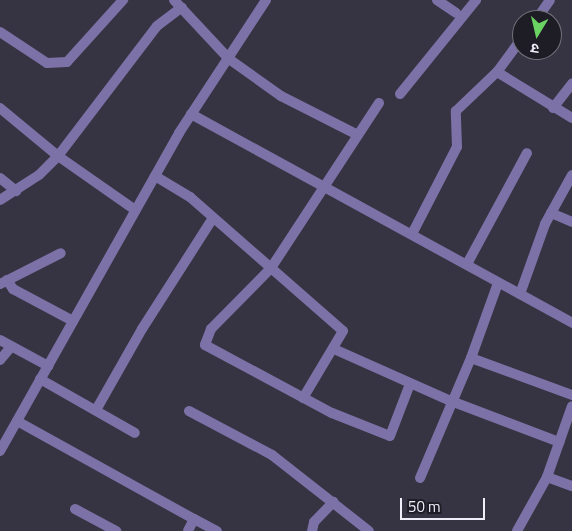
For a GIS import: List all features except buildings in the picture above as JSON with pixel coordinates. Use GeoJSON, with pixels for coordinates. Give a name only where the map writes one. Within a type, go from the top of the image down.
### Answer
{"type":"FeatureCollection","features":[{"type":"Feature","properties":{"kind":"street"},"geometry":{"type":"LineString","coordinates":[[0,32],[47,63],[67,62],[123,0]]}},
{"type":"Feature","properties":{"kind":"street"},"geometry":{"type":"LineString","coordinates":[[0,452],[135,210],[191,114],[229,59],[266,0]]}},
{"type":"Feature","properties":{"kind":"street"},"geometry":{"type":"LineString","coordinates":[[437,0],[456,13]]}},
{"type":"Feature","properties":{"kind":"street"},"geometry":{"type":"LineString","coordinates":[[400,94],[476,0]]}},
{"type":"Feature","properties":{"kind":"street"},"geometry":{"type":"LineString","coordinates":[[0,200],[16,191],[58,156],[158,26],[178,4],[229,59],[281,96],[356,134]]}},
{"type":"Feature","properties":{"kind":"street"},"geometry":{"type":"LineString","coordinates":[[412,234],[457,147],[456,111],[497,72],[512,52]]}},
{"type":"Feature","properties":{"kind":"street"},"geometry":{"type":"LineString","coordinates":[[497,72],[572,118]]}},
{"type":"Feature","properties":{"kind":"street"},"geometry":{"type":"LineString","coordinates":[[553,108],[572,84]]}},
{"type":"Feature","properties":{"kind":"street"},"geometry":{"type":"LineString","coordinates":[[380,102],[356,134],[322,186],[308,214],[271,268],[211,329],[205,345],[303,398],[390,436],[410,384]]}},
{"type":"Feature","properties":{"kind":"street"},"geometry":{"type":"LineString","coordinates":[[0,108],[58,156],[135,210]]}},
{"type":"Feature","properties":{"kind":"street"},"geometry":{"type":"LineString","coordinates":[[191,114],[468,264],[498,283],[572,323]]}},
{"type":"Feature","properties":{"kind":"street"},"geometry":{"type":"LineString","coordinates":[[468,264],[527,153]]}},
{"type":"Feature","properties":{"kind":"street"},"geometry":{"type":"LineString","coordinates":[[520,294],[551,213],[572,175]]}},
{"type":"Feature","properties":{"kind":"street"},"geometry":{"type":"LineString","coordinates":[[155,176],[190,197],[343,332],[334,349],[322,363],[303,398]]}},
{"type":"Feature","properties":{"kind":"street"},"geometry":{"type":"LineString","coordinates":[[0,178],[16,191]]}},
{"type":"Feature","properties":{"kind":"street"},"geometry":{"type":"LineString","coordinates":[[551,213],[572,222]]}},
{"type":"Feature","properties":{"kind":"street"},"geometry":{"type":"LineString","coordinates":[[96,410],[142,328],[213,218]]}},
{"type":"Feature","properties":{"kind":"street"},"geometry":{"type":"LineString","coordinates":[[60,253],[3,282],[73,321]]}},
{"type":"Feature","properties":{"kind":"street"},"geometry":{"type":"LineString","coordinates":[[420,478],[451,401],[471,358],[498,283]]}},
{"type":"Feature","properties":{"kind":"street"},"geometry":{"type":"LineString","coordinates":[[0,340],[48,366]]}},
{"type":"Feature","properties":{"kind":"street"},"geometry":{"type":"LineString","coordinates":[[0,360],[11,346]]}},
{"type":"Feature","properties":{"kind":"street"},"geometry":{"type":"LineString","coordinates":[[334,349],[451,401],[559,442]]}},
{"type":"Feature","properties":{"kind":"street"},"geometry":{"type":"LineString","coordinates":[[471,358],[572,395]]}},
{"type":"Feature","properties":{"kind":"street"},"geometry":{"type":"LineString","coordinates":[[40,379],[135,433]]}},
{"type":"Feature","properties":{"kind":"street"},"geometry":{"type":"LineString","coordinates":[[517,531],[547,477],[572,406]]}},
{"type":"Feature","properties":{"kind":"street"},"geometry":{"type":"LineString","coordinates":[[189,411],[272,455],[369,531]]}},
{"type":"Feature","properties":{"kind":"street"},"geometry":{"type":"LineString","coordinates":[[17,421],[217,531]]}},
{"type":"Feature","properties":{"kind":"street"},"geometry":{"type":"LineString","coordinates":[[547,477],[572,486]]}},
{"type":"Feature","properties":{"kind":"street"},"geometry":{"type":"LineString","coordinates":[[312,531],[314,522],[333,502]]}},
{"type":"Feature","properties":{"kind":"street"},"geometry":{"type":"LineString","coordinates":[[75,508],[116,531]]}},
{"type":"Feature","properties":{"kind":"street"},"geometry":{"type":"LineString","coordinates":[[188,531],[194,520]]}}]}
